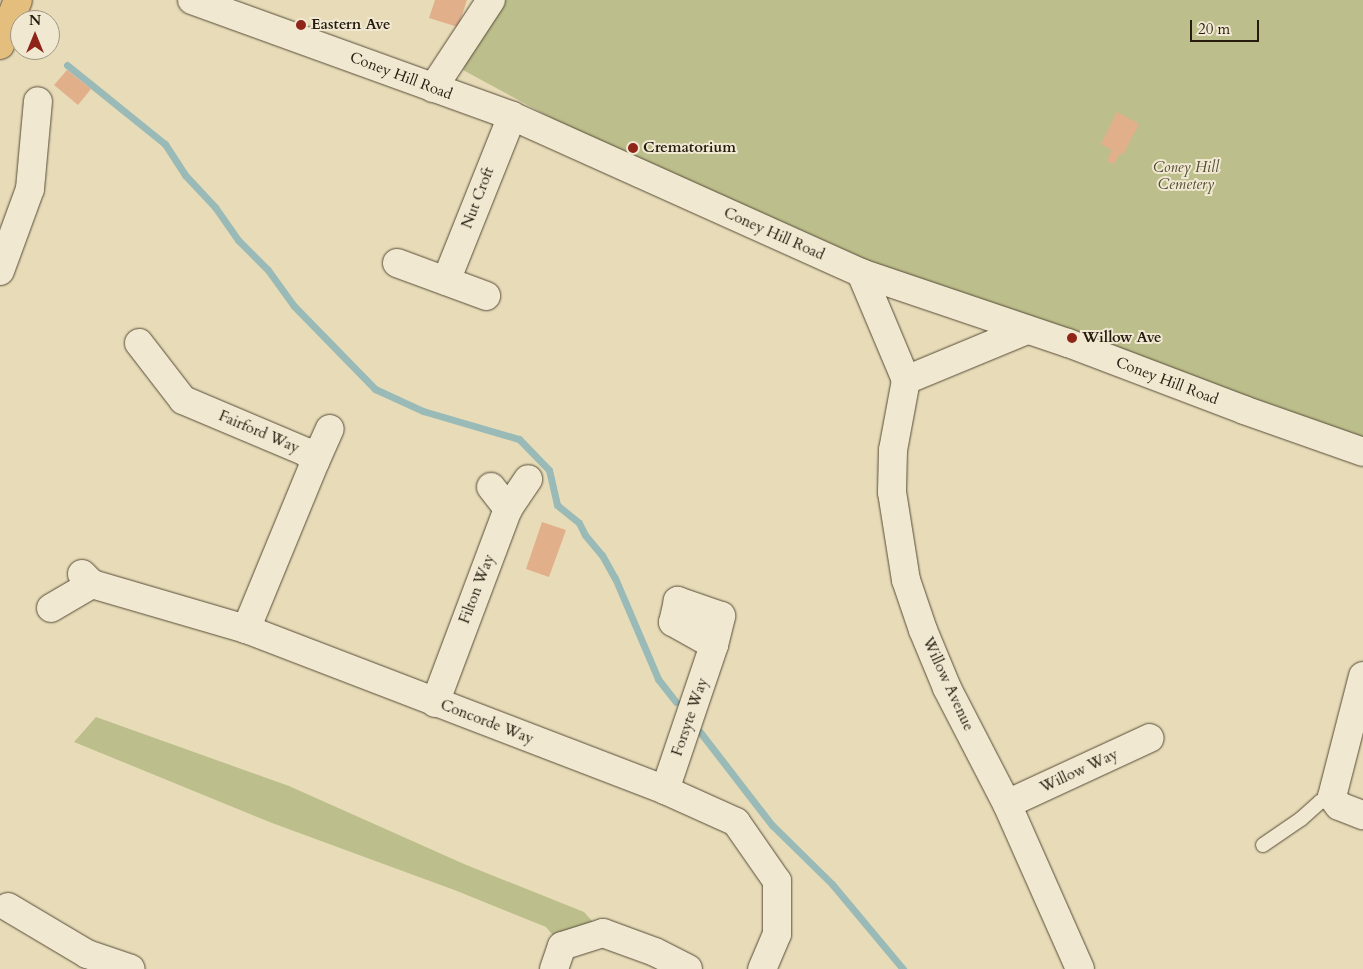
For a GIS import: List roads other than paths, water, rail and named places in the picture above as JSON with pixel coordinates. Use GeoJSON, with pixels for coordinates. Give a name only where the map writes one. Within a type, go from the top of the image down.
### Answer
{"type":"FeatureCollection","features":[{"type":"Feature","properties":{"kind":"highway"},"geometry":{"type":"LineString","coordinates":[[0,45],[19,1]]}},
{"type":"Feature","properties":{"kind":"street","name":"Coney Hill Road"},"geometry":{"type":"LineString","coordinates":[[192,0],[512,116],[861,273],[1068,343],[1244,410],[1363,452]]}},
{"type":"Feature","properties":{"kind":"street"},"geometry":{"type":"LineString","coordinates":[[433,88],[491,0]]}},
{"type":"Feature","properties":{"kind":"street"},"geometry":{"type":"LineString","coordinates":[[0,271],[30,189],[38,101]]}},
{"type":"Feature","properties":{"kind":"street","name":"Nut Croft"},"geometry":{"type":"LineString","coordinates":[[446,280],[512,116]]}},
{"type":"Feature","properties":{"kind":"street"},"geometry":{"type":"LineString","coordinates":[[397,263],[486,296]]}},
{"type":"Feature","properties":{"kind":"street"},"geometry":{"type":"LineString","coordinates":[[861,273],[906,380],[1027,330]]}},
{"type":"Feature","properties":{"kind":"street","name":"Fairford Way"},"geometry":{"type":"LineString","coordinates":[[139,343],[183,400],[226,408],[306,452],[315,462],[246,629]]}},
{"type":"Feature","properties":{"kind":"street","name":"Willow Avenue"},"geometry":{"type":"LineString","coordinates":[[906,380],[893,450],[892,492],[906,580],[923,630],[947,688],[1007,804],[1080,969]]}},
{"type":"Feature","properties":{"kind":"street"},"geometry":{"type":"LineString","coordinates":[[315,462],[330,429]]}},
{"type":"Feature","properties":{"kind":"street","name":"Filton Way"},"geometry":{"type":"LineString","coordinates":[[435,703],[508,509],[528,479]]}},
{"type":"Feature","properties":{"kind":"street"},"geometry":{"type":"LineString","coordinates":[[491,487],[508,509]]}},
{"type":"Feature","properties":{"kind":"street","name":"Concorde Way"},"geometry":{"type":"LineString","coordinates":[[51,608],[87,579],[246,629],[666,790],[736,822],[778,881],[778,934],[762,969]]}},
{"type":"Feature","properties":{"kind":"street","name":"Forsyte Way"},"geometry":{"type":"LineString","coordinates":[[666,790],[714,645]]}},
{"type":"Feature","properties":{"kind":"street"},"geometry":{"type":"LineString","coordinates":[[1363,676],[1332,797],[1339,806],[1363,815]]}},
{"type":"Feature","properties":{"kind":"street","name":"Willow Way"},"geometry":{"type":"LineString","coordinates":[[1007,804],[1150,738]]}},
{"type":"Feature","properties":{"kind":"street"},"geometry":{"type":"LineString","coordinates":[[8,907],[85,961],[130,969]]}},
{"type":"Feature","properties":{"kind":"street"},"geometry":{"type":"LineString","coordinates":[[554,969],[562,946],[603,933],[655,952],[688,969]]}},
{"type":"Feature","properties":{"kind":"lane"},"geometry":{"type":"LineString","coordinates":[[1263,845],[1301,819],[1321,801],[1332,797]]}},
{"type":"Feature","properties":{"kind":"waterway"},"geometry":{"type":"LineString","coordinates":[[67,65],[165,144],[185,175],[215,207],[238,240],[268,270],[294,306],[375,389],[423,411],[519,439],[549,470],[557,505],[579,523],[585,535],[602,555],[615,578],[658,679],[676,702]]}},
{"type":"Feature","properties":{"kind":"waterway"},"geometry":{"type":"LineString","coordinates":[[700,732],[772,825],[832,884],[903,969]]}},
{"type":"Feature","properties":{"kind":"place","name":"Eastern Ave"},"geometry":{"type":"Point","coordinates":[301,25]}},
{"type":"Feature","properties":{"kind":"place","name":"Crematorium"},"geometry":{"type":"Point","coordinates":[633,148]}},
{"type":"Feature","properties":{"kind":"place","name":"Willow Ave"},"geometry":{"type":"Point","coordinates":[1072,338]}},
{"type":"Feature","properties":{"kind":"park label","name":"Coney Hill Cemetery"},"geometry":{"type":"Point","coordinates":[1186,176]}}]}
